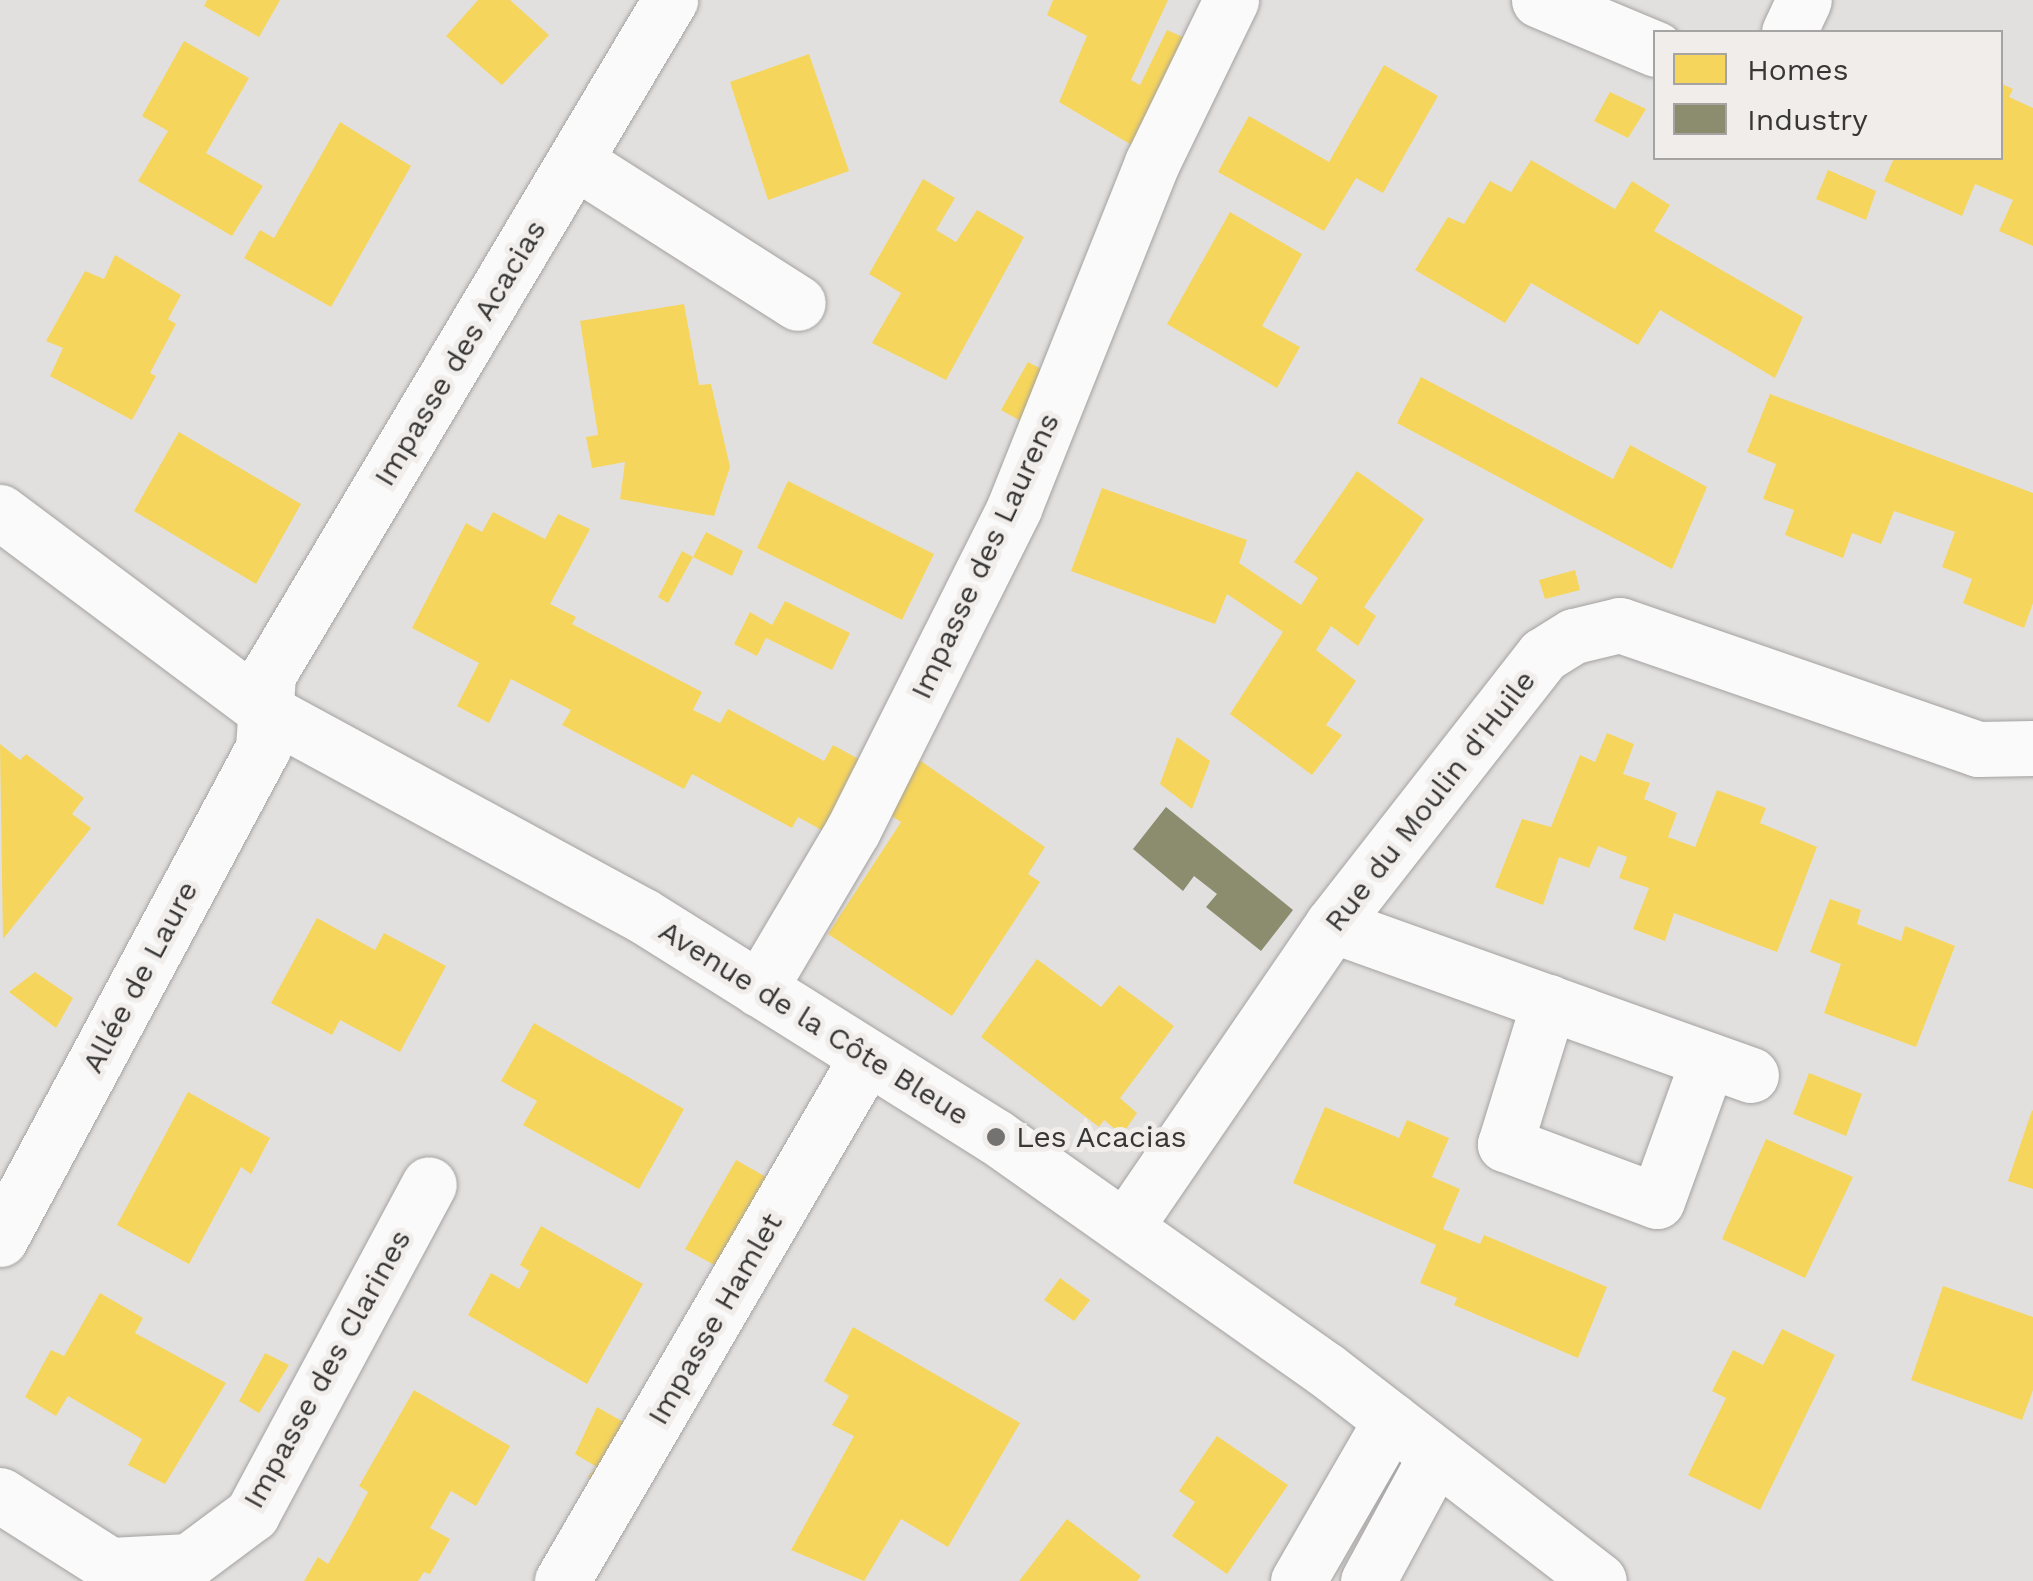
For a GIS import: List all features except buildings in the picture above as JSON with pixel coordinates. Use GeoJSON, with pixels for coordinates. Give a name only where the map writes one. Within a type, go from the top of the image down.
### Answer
{"type":"FeatureCollection","features":[{"type":"Feature","properties":{"kind":"street","name":"Impasse des Acacias"},"geometry":{"type":"LineString","coordinates":[[266,710],[268,676],[669,0]]}},
{"type":"Feature","properties":{"kind":"street","name":"Impasse des Laurens"},"geometry":{"type":"LineString","coordinates":[[758,989],[853,830],[1014,508],[1152,162],[1231,0]]}},
{"type":"Feature","properties":{"kind":"street"},"geometry":{"type":"LineString","coordinates":[[1539,0],[1653,49]]}},
{"type":"Feature","properties":{"kind":"street"},"geometry":{"type":"LineString","coordinates":[[1790,30],[1804,0]]}},
{"type":"Feature","properties":{"kind":"street"},"geometry":{"type":"LineString","coordinates":[[575,160],[798,302]]}},
{"type":"Feature","properties":{"kind":"street","name":"Avenue de la Côte Bleue"},"geometry":{"type":"LineString","coordinates":[[0,512],[266,710],[642,915],[1126,1226],[1391,1420],[1599,1581]]}},
{"type":"Feature","properties":{"kind":"street","name":"Rue du Moulin d'Huile"},"geometry":{"type":"LineString","coordinates":[[1126,1226],[1332,925],[1543,654],[1574,636],[1620,625],[1978,749],[2033,748]]}},
{"type":"Feature","properties":{"kind":"street","name":"Allée de Laure"},"geometry":{"type":"LineString","coordinates":[[0,1239],[263,748],[266,710]]}},
{"type":"Feature","properties":{"kind":"street"},"geometry":{"type":"LineString","coordinates":[[1332,925],[1549,1002],[1730,1067],[1657,1201],[1505,1144],[1549,1002]]}},
{"type":"Feature","properties":{"kind":"street","name":"Impasse Hamlet"},"geometry":{"type":"LineString","coordinates":[[562,1581],[867,1057]]}},
{"type":"Feature","properties":{"kind":"street","name":"Impasse des Clarines"},"geometry":{"type":"LineString","coordinates":[[0,1495],[110,1565],[189,1561],[252,1514],[429,1184]]}},
{"type":"Feature","properties":{"kind":"street"},"geometry":{"type":"LineString","coordinates":[[1298,1581],[1391,1420]]}},
{"type":"Feature","properties":{"kind":"street"},"geometry":{"type":"LineString","coordinates":[[1368,1581],[1436,1455]]}},
{"type":"Feature","properties":{"kind":"place","name":"Les Acacias"},"geometry":{"type":"Point","coordinates":[996,1137]}}]}
